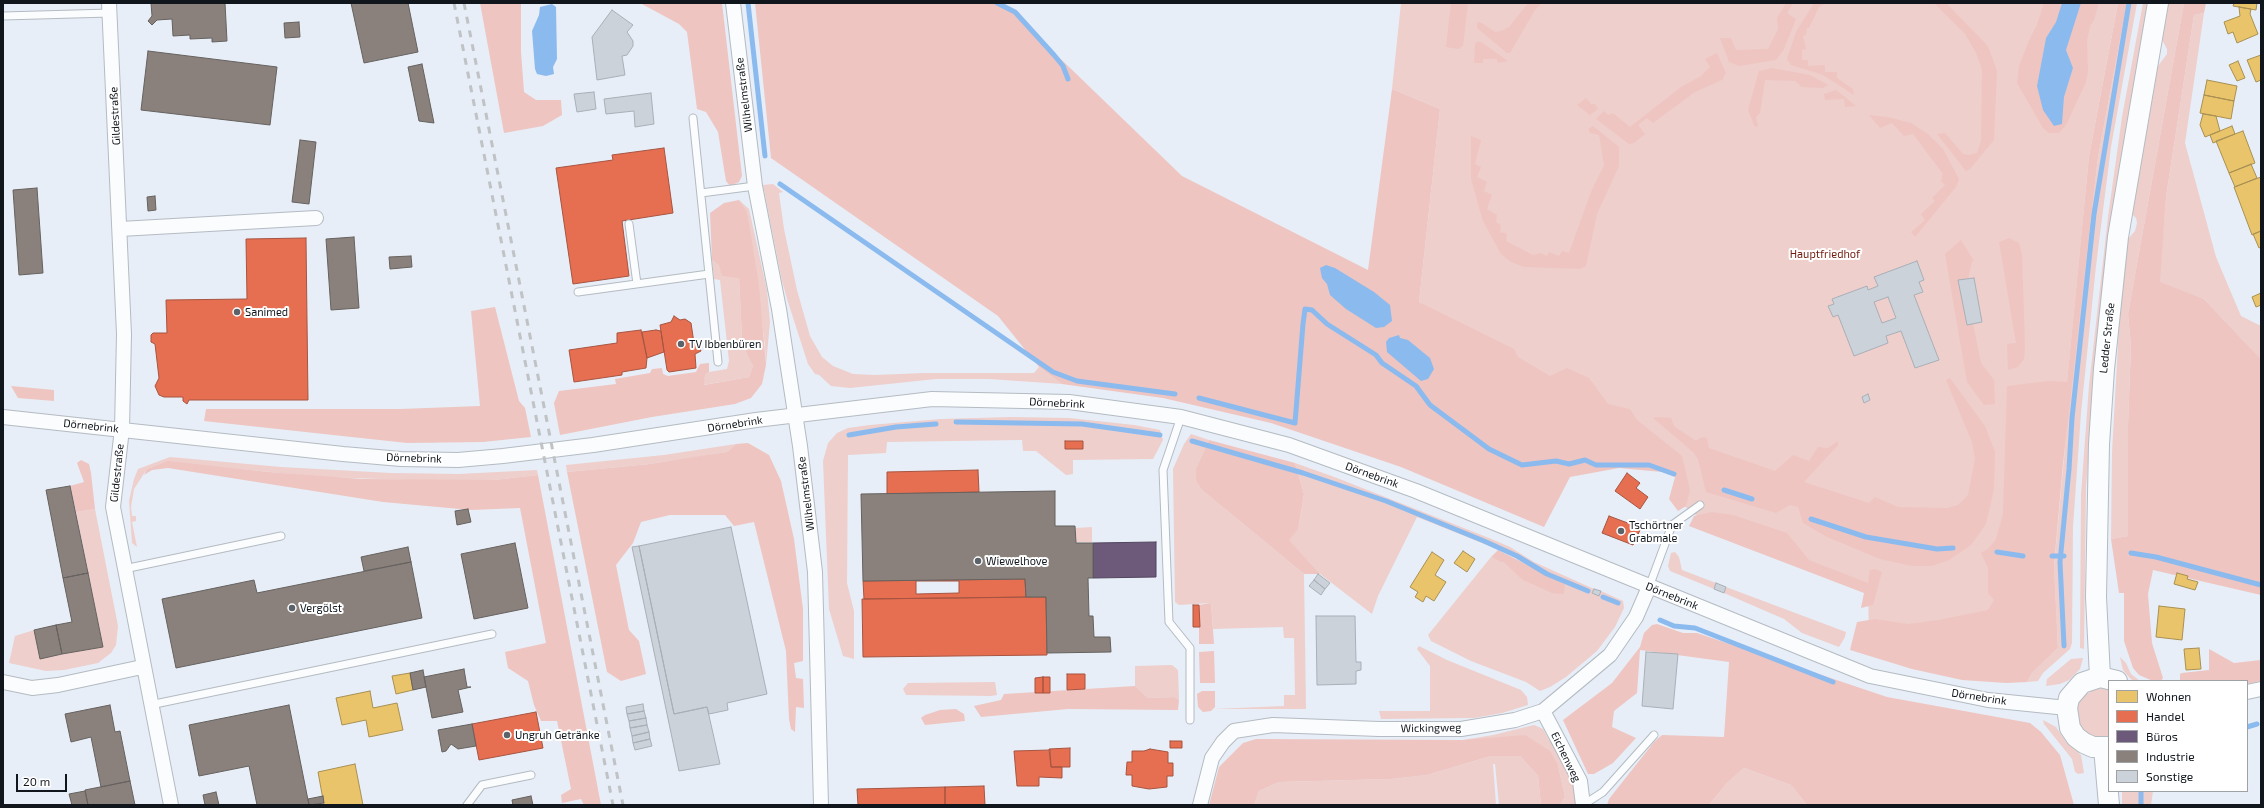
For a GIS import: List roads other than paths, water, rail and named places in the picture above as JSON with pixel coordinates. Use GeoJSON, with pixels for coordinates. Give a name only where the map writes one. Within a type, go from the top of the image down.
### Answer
{"type":"FeatureCollection","features":[{"type":"Feature","properties":{"kind":"main road","name":"Ledder Straße"},"geometry":{"type":"LineString","coordinates":[[2108,679],[2096,597],[2099,444],[2104,369],[2118,237],[2158,3]]}},
{"type":"Feature","properties":{"kind":"main road"},"geometry":{"type":"LineString","coordinates":[[2108,679],[2091,679],[2078,687],[2069,698],[2067,708],[2070,728],[2076,737],[2084,743],[2106,748],[2108,786]]}},
{"type":"Feature","properties":{"kind":"main road"},"geometry":{"type":"LineString","coordinates":[[2108,792],[2109,805]]}},
{"type":"Feature","properties":{"kind":"street","name":"Wilhelmstraße"},"geometry":{"type":"LineString","coordinates":[[734,3],[755,186],[779,309],[795,416],[814,572],[821,805]]}},
{"type":"Feature","properties":{"kind":"street","name":"Gildestraße"},"geometry":{"type":"LineString","coordinates":[[110,8],[124,334],[122,429],[113,506],[142,667],[171,805]]}},
{"type":"Feature","properties":{"kind":"street"},"geometry":{"type":"LineString","coordinates":[[120,229],[316,218]]}},
{"type":"Feature","properties":{"kind":"street","name":"Dörnebrink"},"geometry":{"type":"LineString","coordinates":[[3,417],[343,454],[401,459],[458,460],[593,445],[795,416],[932,399],[1069,402],[1181,417],[1289,445],[1416,491],[1648,587],[1870,676],[1988,700],[2067,708]]}},
{"type":"Feature","properties":{"kind":"street","name":"Wickingweg"},"geometry":{"type":"LineString","coordinates":[[1200,805],[1212,758],[1223,742],[1234,731],[1273,725],[1379,729],[1461,729],[1515,720],[1543,711],[1610,655],[1636,617],[1648,587]]}},
{"type":"Feature","properties":{"kind":"street"},"geometry":{"type":"LineString","coordinates":[[3,682],[32,688],[58,685],[142,667]]}},
{"type":"Feature","properties":{"kind":"street"},"geometry":{"type":"LineString","coordinates":[[2248,692],[2261,689]]}},
{"type":"Feature","properties":{"kind":"street","name":"Eichenweg"},"geometry":{"type":"LineString","coordinates":[[1543,711],[1580,781],[1583,805]]}},
{"type":"Feature","properties":{"kind":"lane"},"geometry":{"type":"LineString","coordinates":[[3,16],[110,8]]}},
{"type":"Feature","properties":{"kind":"lane"},"geometry":{"type":"LineString","coordinates":[[693,118],[718,362]]}},
{"type":"Feature","properties":{"kind":"lane"},"geometry":{"type":"LineString","coordinates":[[701,193],[755,186]]}},
{"type":"Feature","properties":{"kind":"lane"},"geometry":{"type":"LineString","coordinates":[[629,224],[637,284]]}},
{"type":"Feature","properties":{"kind":"lane"},"geometry":{"type":"LineString","coordinates":[[578,292],[709,274]]}},
{"type":"Feature","properties":{"kind":"lane"},"geometry":{"type":"LineString","coordinates":[[1181,417],[1163,470],[1169,622],[1190,648],[1190,720]]}},
{"type":"Feature","properties":{"kind":"lane"},"geometry":{"type":"LineString","coordinates":[[1648,587],[1672,526],[1700,505]]}},
{"type":"Feature","properties":{"kind":"lane"},"geometry":{"type":"LineString","coordinates":[[124,569],[281,536]]}},
{"type":"Feature","properties":{"kind":"lane"},"geometry":{"type":"LineString","coordinates":[[150,705],[492,634]]}},
{"type":"Feature","properties":{"kind":"lane"},"geometry":{"type":"LineString","coordinates":[[1583,805],[1603,792],[1654,735]]}},
{"type":"Feature","properties":{"kind":"lane"},"geometry":{"type":"LineString","coordinates":[[466,805],[482,785],[531,775]]}},
{"type":"Feature","properties":{"kind":"water"},"geometry":{"type":"Polygon","coordinates":[[[2062,3],[2081,3],[2066,50],[2073,68],[2064,97],[2062,124],[2054,126],[2043,110],[2037,86],[2046,38],[2056,22],[2062,3]]]}},
{"type":"Feature","properties":{"kind":"water"},"geometry":{"type":"Polygon","coordinates":[[[552,4],[556,7],[557,59],[553,67],[554,74],[546,76],[537,74],[535,69],[532,31],[539,15],[540,7],[552,4]]]}},
{"type":"Feature","properties":{"kind":"water"},"geometry":{"type":"Polygon","coordinates":[[[1326,265],[1335,268],[1374,292],[1390,305],[1392,321],[1384,327],[1376,328],[1346,309],[1330,295],[1327,284],[1322,278],[1320,268],[1326,265]]]}},
{"type":"Feature","properties":{"kind":"water"},"geometry":{"type":"Polygon","coordinates":[[[1399,335],[1400,338],[1408,340],[1430,358],[1434,369],[1428,379],[1421,381],[1387,352],[1386,342],[1389,338],[1399,335]]]}},
{"type":"Feature","properties":{"kind":"waterway"},"geometry":{"type":"LineString","coordinates":[[748,3],[765,156]]}},
{"type":"Feature","properties":{"kind":"waterway"},"geometry":{"type":"LineString","coordinates":[[997,3],[1015,12],[1063,66],[1068,79]]}},
{"type":"Feature","properties":{"kind":"waterway"},"geometry":{"type":"LineString","coordinates":[[2064,646],[2060,562],[2069,469],[2072,418],[2094,214],[2129,3]]}},
{"type":"Feature","properties":{"kind":"waterway"},"geometry":{"type":"LineString","coordinates":[[780,184],[1053,372],[1077,381],[1175,394]]}},
{"type":"Feature","properties":{"kind":"waterway"},"geometry":{"type":"LineString","coordinates":[[1199,398],[1295,423],[1305,309],[1312,310],[1327,324],[1376,355],[1382,363],[1416,386],[1430,405],[1489,449],[1522,465],[1556,461],[1569,464],[1585,460],[1596,465],[1649,465],[1674,474]]}},
{"type":"Feature","properties":{"kind":"waterway"},"geometry":{"type":"LineString","coordinates":[[956,422],[1082,424],[1160,435]]}},
{"type":"Feature","properties":{"kind":"waterway"},"geometry":{"type":"LineString","coordinates":[[849,435],[896,427],[936,424]]}},
{"type":"Feature","properties":{"kind":"waterway"},"geometry":{"type":"LineString","coordinates":[[1192,441],[1303,473],[1386,501],[1484,541],[1517,556],[1547,574],[1588,591]]}},
{"type":"Feature","properties":{"kind":"waterway"},"geometry":{"type":"LineString","coordinates":[[1724,490],[1752,499]]}},
{"type":"Feature","properties":{"kind":"waterway"},"geometry":{"type":"LineString","coordinates":[[1811,519],[1866,537],[1937,549],[1953,548]]}},
{"type":"Feature","properties":{"kind":"waterway"},"geometry":{"type":"LineString","coordinates":[[1997,552],[2023,556]]}},
{"type":"Feature","properties":{"kind":"waterway"},"geometry":{"type":"LineString","coordinates":[[2131,553],[2156,557],[2261,585]]}},
{"type":"Feature","properties":{"kind":"waterway"},"geometry":{"type":"LineString","coordinates":[[2052,556],[2064,556]]}},
{"type":"Feature","properties":{"kind":"waterway"},"geometry":{"type":"LineString","coordinates":[[1603,597],[1618,603]]}},
{"type":"Feature","properties":{"kind":"waterway"},"geometry":{"type":"LineString","coordinates":[[1660,620],[1674,626],[1695,628],[1833,682]]}},
{"type":"Feature","properties":{"kind":"waterway"},"geometry":{"type":"LineString","coordinates":[[2248,727],[2257,724]]}},
{"type":"Feature","properties":{"kind":"waterway"},"geometry":{"type":"LineString","coordinates":[[2141,792],[2141,805]]}},
{"type":"Feature","properties":{"kind":"railway"},"geometry":{"type":"LineString","coordinates":[[454,3],[613,805]]}},
{"type":"Feature","properties":{"kind":"railway"},"geometry":{"type":"LineString","coordinates":[[464,3],[623,805]]}},
{"type":"Feature","properties":{"kind":"place","name":"Sanimed"},"geometry":{"type":"Point","coordinates":[237,312]}},
{"type":"Feature","properties":{"kind":"place","name":"TV Ibbenbüren"},"geometry":{"type":"Point","coordinates":[681,344]}},
{"type":"Feature","properties":{"kind":"place","name":"Tschörtner Grabmale"},"geometry":{"type":"Point","coordinates":[1621,531]}},
{"type":"Feature","properties":{"kind":"place","name":"Wiewelhove"},"geometry":{"type":"Point","coordinates":[978,561]}},
{"type":"Feature","properties":{"kind":"place","name":"Vergölst"},"geometry":{"type":"Point","coordinates":[292,608]}},
{"type":"Feature","properties":{"kind":"place","name":"Ungruh Getränke"},"geometry":{"type":"Point","coordinates":[507,735]}},
{"type":"Feature","properties":{"kind":"park label","name":"Hauptfriedhof"},"geometry":{"type":"Point","coordinates":[1825,254]}}]}
